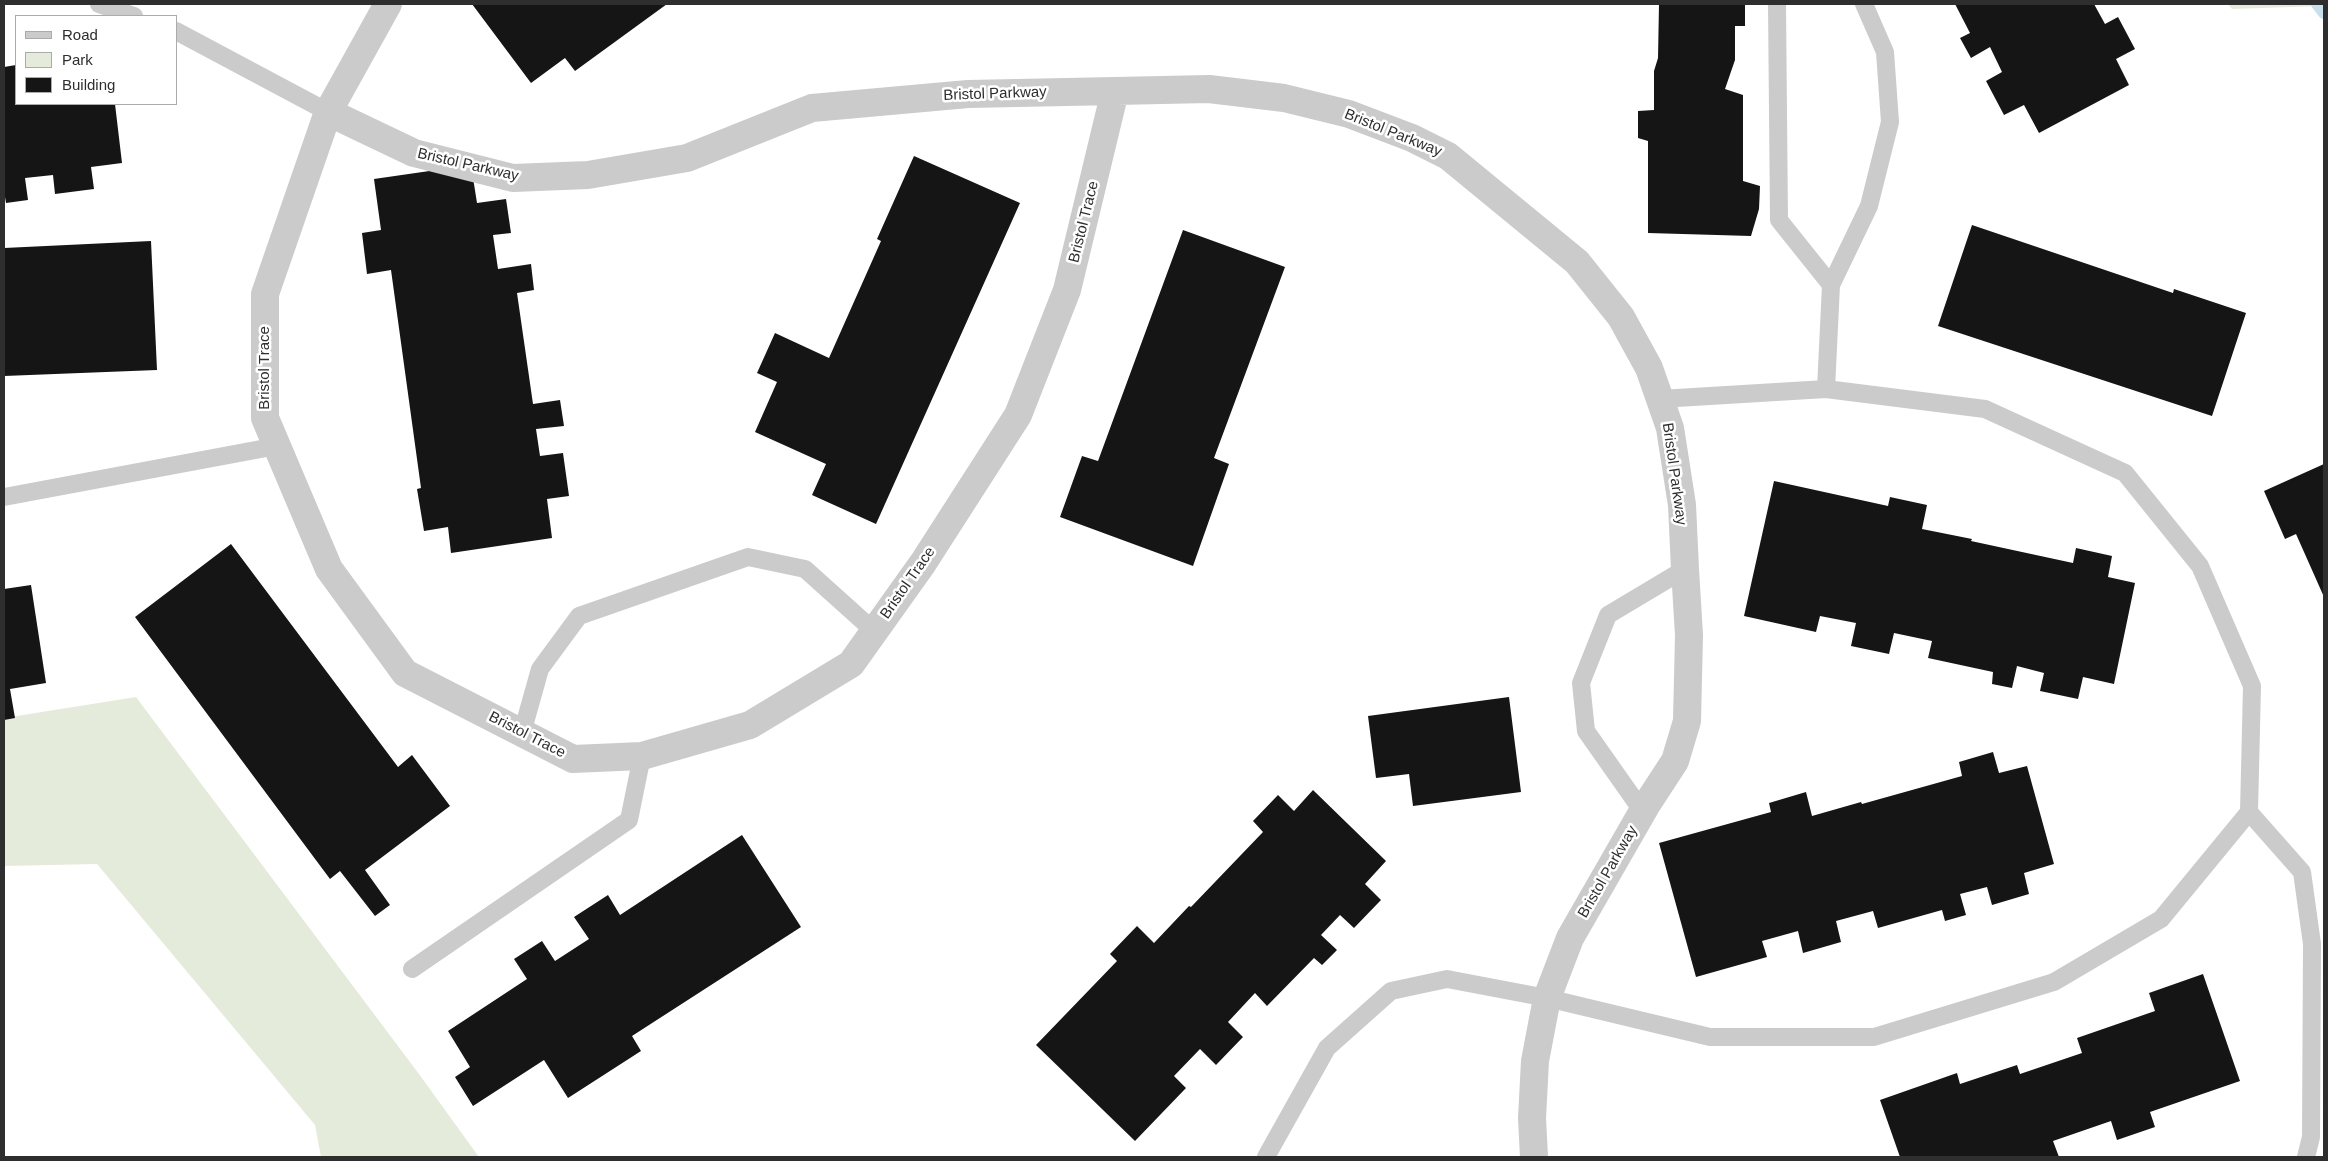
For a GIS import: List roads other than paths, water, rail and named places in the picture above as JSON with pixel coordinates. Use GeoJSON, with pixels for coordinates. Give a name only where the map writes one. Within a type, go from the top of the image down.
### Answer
{"type":"FeatureCollection","features":[{"type":"Feature","properties":{"kind":"street","name":"Bristol Trace"},"geometry":{"type":"LineString","coordinates":[[388,4],[328,112],[265,294],[266,418],[329,569],[405,673],[573,759],[642,756],[750,725],[851,664],[923,563],[1018,415],[1067,290],[1116,91]]}},
{"type":"Feature","properties":{"kind":"street","name":"Bristol Parkway"},"geometry":{"type":"LineString","coordinates":[[328,112],[414,153],[513,178],[588,175],[687,158],[812,108],[968,94],[1209,89],[1284,98],[1349,114],[1412,138],[1448,156],[1577,262],[1621,317],[1649,368],[1672,438],[1682,505],[1689,635],[1687,721],[1675,761],[1643,812],[1570,938],[1548,998],[1535,1061],[1532,1118],[1534,1157]]}},
{"type":"Feature","properties":{"kind":"lane"},"geometry":{"type":"LineString","coordinates":[[99,4],[131,15]]}},
{"type":"Feature","properties":{"kind":"lane"},"geometry":{"type":"LineString","coordinates":[[1777,4],[1779,220],[1830,285]]}},
{"type":"Feature","properties":{"kind":"lane"},"geometry":{"type":"LineString","coordinates":[[1826,389],[1830,285],[1869,206],[1890,122],[1885,52],[1864,4]]}},
{"type":"Feature","properties":{"kind":"lane"},"geometry":{"type":"LineString","coordinates":[[178,32],[328,112]]}},
{"type":"Feature","properties":{"kind":"lane"},"geometry":{"type":"LineString","coordinates":[[1266,1157],[1327,1048],[1391,991],[1447,979],[1548,998],[1710,1037],[1874,1037],[2054,982],[2144,929],[2160,919],[2249,812],[2252,686],[2200,566],[2125,472],[1986,409],[1826,389],[1660,399]]}},
{"type":"Feature","properties":{"kind":"lane"},"geometry":{"type":"LineString","coordinates":[[4,497],[277,446]]}},
{"type":"Feature","properties":{"kind":"lane"},"geometry":{"type":"LineString","coordinates":[[522,733],[540,669],[578,616],[748,557],[805,569],[874,631]]}},
{"type":"Feature","properties":{"kind":"lane"},"geometry":{"type":"LineString","coordinates":[[1643,812],[1586,731],[1582,683],[1608,615],[1685,570]]}},
{"type":"Feature","properties":{"kind":"lane"},"geometry":{"type":"LineString","coordinates":[[412,969],[629,820],[642,756]]}},
{"type":"Feature","properties":{"kind":"lane"},"geometry":{"type":"LineString","coordinates":[[2249,812],[2302,872],[2312,944],[2311,1137],[2306,1157]]}},
{"type":"Feature","properties":{"kind":"waterway"},"geometry":{"type":"LineString","coordinates":[[2317,4],[2324,13]]}}]}
